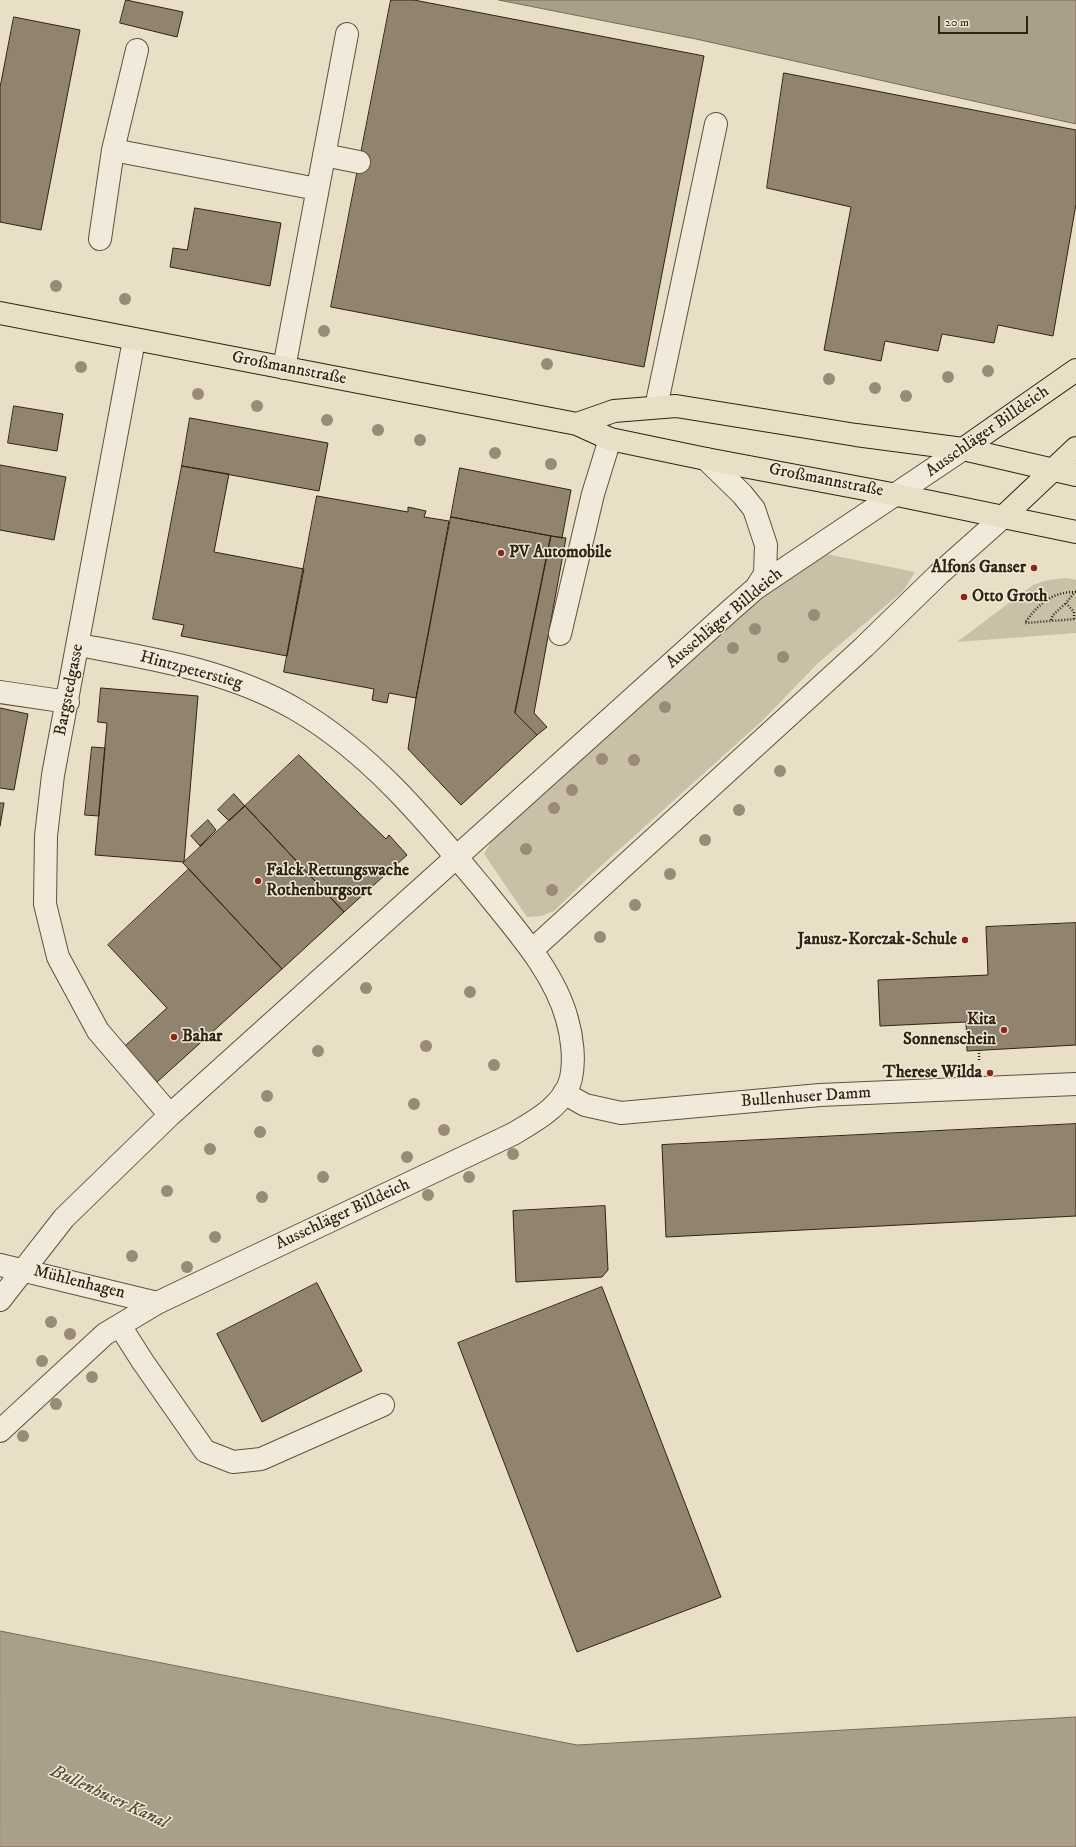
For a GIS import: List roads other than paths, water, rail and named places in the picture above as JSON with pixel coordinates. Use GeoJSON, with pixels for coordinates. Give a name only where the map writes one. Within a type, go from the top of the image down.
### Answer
{"type":"FeatureCollection","features":[{"type":"Feature","properties":{"kind":"main road","name":"Großmannstraße"},"geometry":{"type":"LineString","coordinates":[[0,312],[134,340],[577,424],[610,439],[706,459],[897,495],[1076,532]]}},
{"type":"Feature","properties":{"kind":"main road","name":"Ausschläger Billdeich"},"geometry":{"type":"LineString","coordinates":[[963,449],[1076,370]]}},
{"type":"Feature","properties":{"kind":"main road"},"geometry":{"type":"LineString","coordinates":[[577,424],[614,410],[676,406],[856,435],[963,449],[1053,471],[1076,475]]}},
{"type":"Feature","properties":{"kind":"main road"},"geometry":{"type":"LineString","coordinates":[[1003,517],[1076,448]]}},
{"type":"Feature","properties":{"kind":"street"},"geometry":{"type":"LineString","coordinates":[[284,368],[347,34]]}},
{"type":"Feature","properties":{"kind":"street"},"geometry":{"type":"LineString","coordinates":[[100,239],[113,150],[137,50]]}},
{"type":"Feature","properties":{"kind":"street"},"geometry":{"type":"LineString","coordinates":[[656,408],[716,124]]}},
{"type":"Feature","properties":{"kind":"street"},"geometry":{"type":"LineString","coordinates":[[113,150],[318,189]]}},
{"type":"Feature","properties":{"kind":"street"},"geometry":{"type":"LineString","coordinates":[[324,155],[359,162]]}},
{"type":"Feature","properties":{"kind":"street","name":"Bargstedgasse"},"geometry":{"type":"LineString","coordinates":[[134,340],[79,645],[53,775],[46,836],[44,904],[58,957],[98,1031],[170,1115]]}},
{"type":"Feature","properties":{"kind":"street"},"geometry":{"type":"LineString","coordinates":[[560,634],[593,494],[610,439]]}},
{"type":"Feature","properties":{"kind":"street","name":"Ausschläger Billdeich"},"geometry":{"type":"LineString","coordinates":[[0,1300],[25,1270],[64,1218],[170,1115],[733,608],[756,588],[844,528],[897,495],[963,449]]}},
{"type":"Feature","properties":{"kind":"street"},"geometry":{"type":"LineString","coordinates":[[706,459],[742,494],[754,509],[766,545],[765,574],[756,588]]}},
{"type":"Feature","properties":{"kind":"street"},"geometry":{"type":"LineString","coordinates":[[532,950],[864,647],[939,574],[1003,517]]}},
{"type":"Feature","properties":{"kind":"street","name":"Hintzpeterstieg"},"geometry":{"type":"LineString","coordinates":[[79,645],[178,664],[214,674],[273,697],[298,710],[354,750],[371,765],[456,856]]}},
{"type":"Feature","properties":{"kind":"street"},"geometry":{"type":"LineString","coordinates":[[0,692],[68,702]]}},
{"type":"Feature","properties":{"kind":"street","name":"Ausschläger Billdeich"},"geometry":{"type":"LineString","coordinates":[[0,1431],[106,1334],[158,1303],[513,1134],[541,1118],[554,1106],[564,1093],[571,1079],[573,1061],[567,1019],[558,996],[532,950],[456,856]]}},
{"type":"Feature","properties":{"kind":"street","name":"Bullenhuser Damm"},"geometry":{"type":"LineString","coordinates":[[564,1093],[585,1105],[621,1113],[820,1095],[1076,1084]]}},
{"type":"Feature","properties":{"kind":"street","name":"Mühlenhagen"},"geometry":{"type":"LineString","coordinates":[[0,1265],[158,1303]]}},
{"type":"Feature","properties":{"kind":"street"},"geometry":{"type":"LineString","coordinates":[[120,1326],[205,1451],[233,1462],[261,1459],[383,1405]]}},
{"type":"Feature","properties":{"kind":"water"},"geometry":{"type":"Polygon","coordinates":[[[499,0],[1076,0],[1076,124],[696,39],[499,0]]]}},
{"type":"Feature","properties":{"kind":"water","name":"Bullenhuser Kanal"},"geometry":{"type":"Polygon","coordinates":[[[0,1631],[577,1745],[1076,1717],[1076,1847],[0,1847],[0,1631]]]}},
{"type":"Feature","properties":{"kind":"place","name":"PV Automobile"},"geometry":{"type":"Point","coordinates":[501,553]}},
{"type":"Feature","properties":{"kind":"place","name":"Alfons Ganser"},"geometry":{"type":"Point","coordinates":[1034,568]}},
{"type":"Feature","properties":{"kind":"place","name":"Otto Groth"},"geometry":{"type":"Point","coordinates":[964,597]}},
{"type":"Feature","properties":{"kind":"place","name":"Falck Rettungswache Rothenburgsort"},"geometry":{"type":"Point","coordinates":[258,881]}},
{"type":"Feature","properties":{"kind":"place","name":"Janusz-Korczak-Schule"},"geometry":{"type":"Point","coordinates":[965,940]}},
{"type":"Feature","properties":{"kind":"place","name":"Kita Sonnenschein"},"geometry":{"type":"Point","coordinates":[1004,1030]}},
{"type":"Feature","properties":{"kind":"place","name":"Bahar"},"geometry":{"type":"Point","coordinates":[174,1037]}},
{"type":"Feature","properties":{"kind":"place","name":"Therese Wilda"},"geometry":{"type":"Point","coordinates":[990,1073]}}]}
